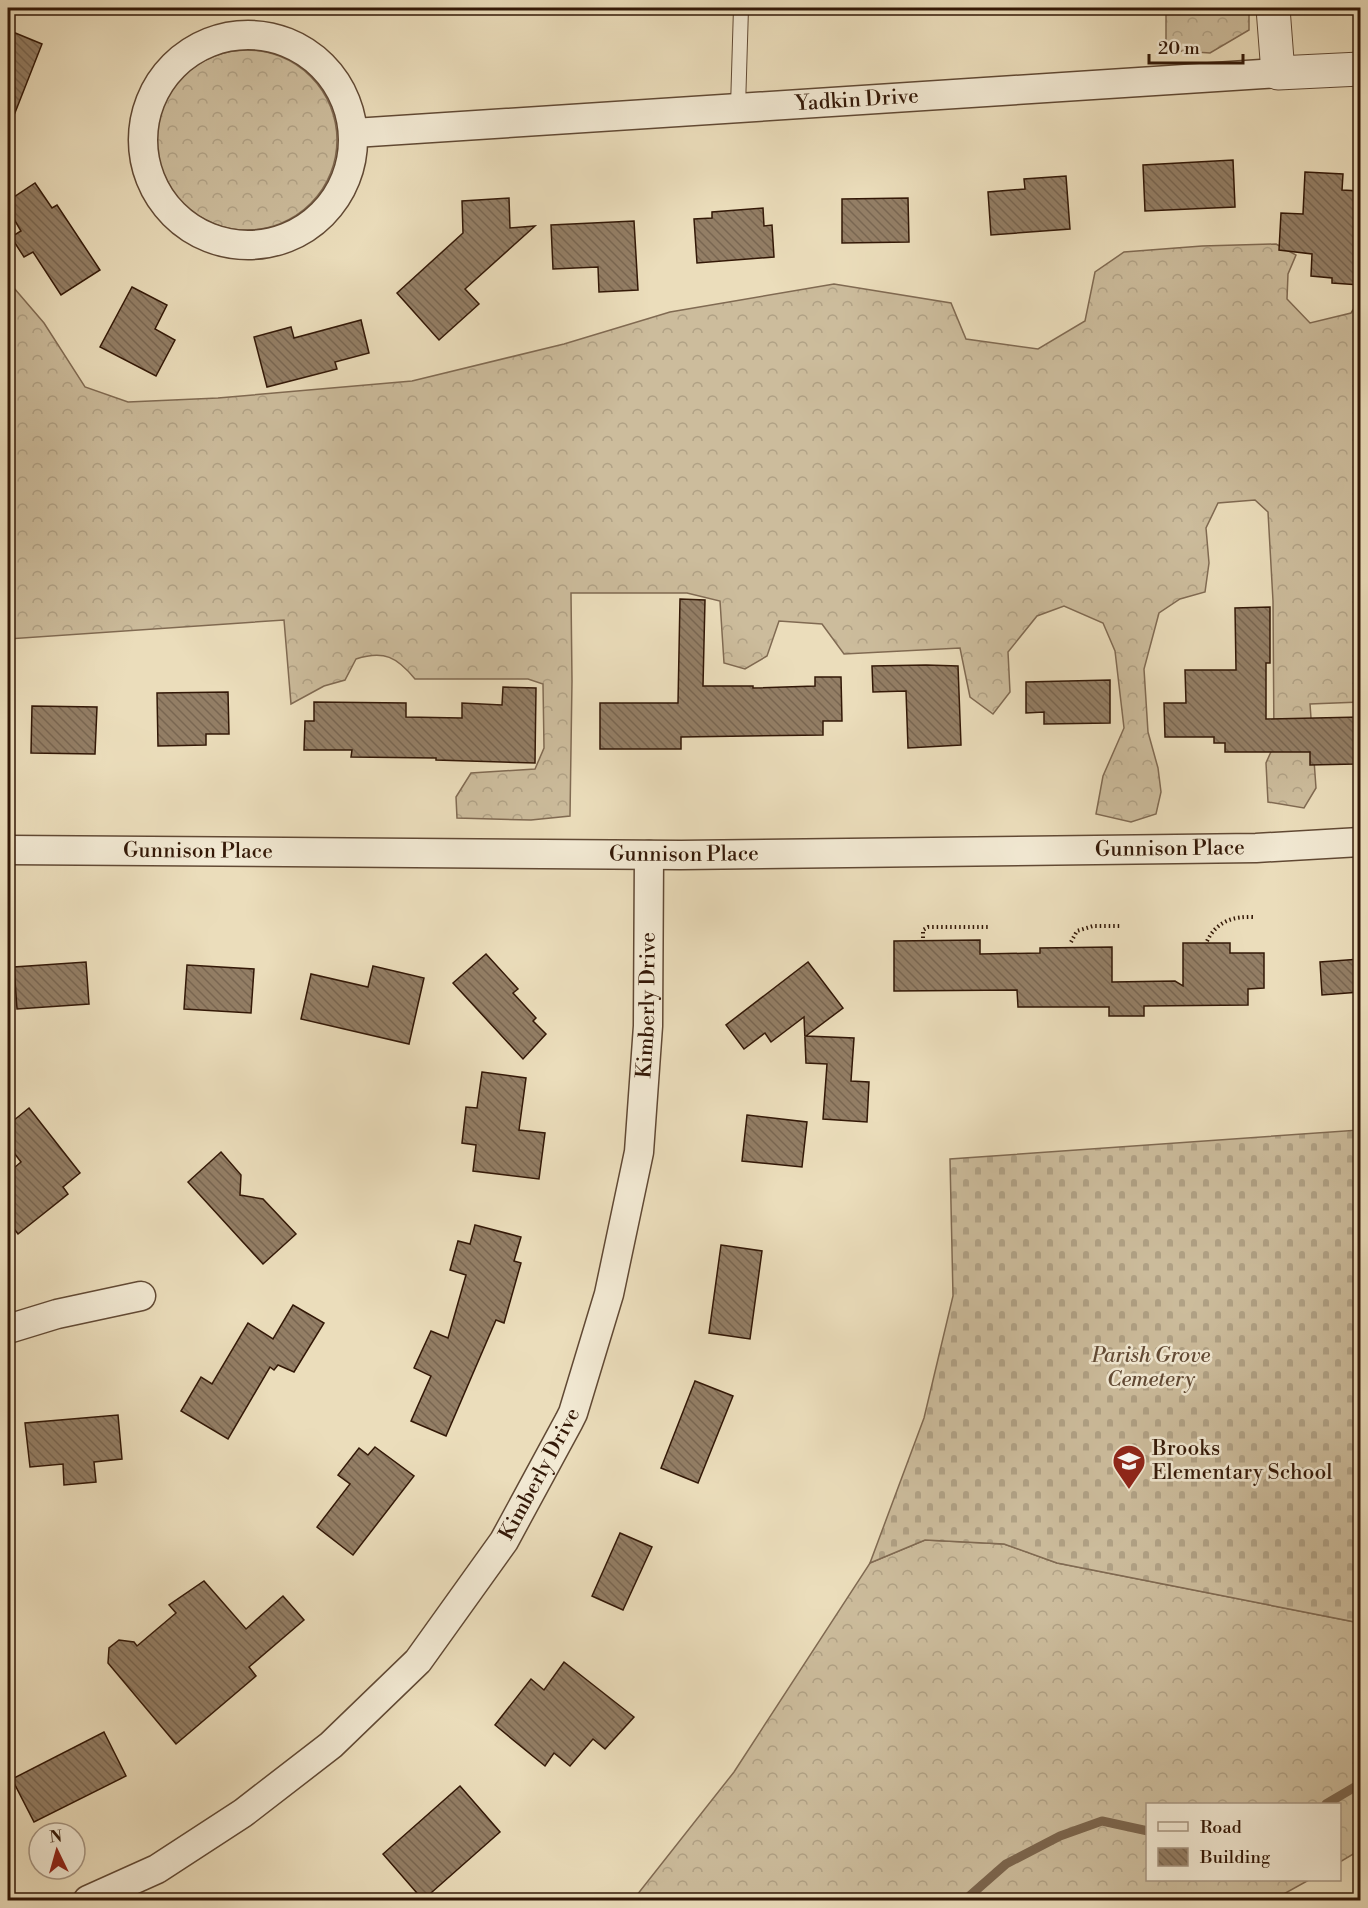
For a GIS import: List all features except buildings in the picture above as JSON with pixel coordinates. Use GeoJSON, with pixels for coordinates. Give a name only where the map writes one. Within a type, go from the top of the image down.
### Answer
{"type":"FeatureCollection","features":[{"type":"Feature","properties":{"kind":"street"},"geometry":{"type":"LineString","coordinates":[[1273,8],[1278,73]]}},
{"type":"Feature","properties":{"kind":"street"},"geometry":{"type":"LineString","coordinates":[[237,35],[270,37],[310,54],[337,82],[348,106],[354,133],[348,175],[333,205],[305,230],[265,245],[222,243],[182,223],[159,199],[145,169],[142,134],[153,94],[175,64],[201,45],[237,35]]}},
{"type":"Feature","properties":{"kind":"street","name":"Yadkin Drive"},"geometry":{"type":"LineString","coordinates":[[354,133],[1360,69]]}},
{"type":"Feature","properties":{"kind":"street","name":"Gunnison Place"},"geometry":{"type":"LineString","coordinates":[[8,850],[649,855],[1256,848],[1360,842]]}},
{"type":"Feature","properties":{"kind":"street","name":"Kimberly Drive"},"geometry":{"type":"LineString","coordinates":[[88,1900],[157,1869],[243,1813],[331,1745],[418,1661],[504,1541],[569,1421],[609,1293],[639,1152],[648,1026],[649,855]]}},
{"type":"Feature","properties":{"kind":"street"},"geometry":{"type":"LineString","coordinates":[[8,1329],[57,1314],[141,1296]]}},
{"type":"Feature","properties":{"kind":"lane"},"geometry":{"type":"LineString","coordinates":[[738,107],[741,8]]}},
{"type":"Feature","properties":{"kind":"path"},"geometry":{"type":"LineString","coordinates":[[1207,941],[1221,923],[1242,916],[1255,917]]}},
{"type":"Feature","properties":{"kind":"path"},"geometry":{"type":"LineString","coordinates":[[1071,942],[1077,931],[1093,926],[1120,926]]}},
{"type":"Feature","properties":{"kind":"path"},"geometry":{"type":"LineString","coordinates":[[923,938],[923,930],[928,927],[988,927]]}},
{"type":"Feature","properties":{"kind":"green space"},"geometry":{"type":"Polygon","coordinates":[[[1166,8],[1249,8],[1249,30],[1210,53],[1166,50],[1166,8]]]}},
{"type":"Feature","properties":{"kind":"green space"},"geometry":{"type":"Polygon","coordinates":[[[247,50],[265,51],[282,57],[311,76],[330,105],[336,122],[336,158],[330,175],[311,204],[282,223],[265,229],[247,230],[229,229],[212,223],[183,204],[164,175],[158,158],[157,140],[158,122],[164,105],[183,76],[212,57],[229,51],[247,50]]]}},
{"type":"Feature","properties":{"kind":"green space"},"geometry":{"type":"Polygon","coordinates":[[[1276,244],[1296,255],[1288,274],[1287,299],[1310,323],[1351,313],[1360,299],[1360,702],[1310,704],[1316,788],[1304,808],[1268,802],[1266,763],[1274,745],[1273,601],[1268,512],[1255,500],[1218,503],[1206,528],[1209,563],[1205,592],[1180,599],[1159,613],[1144,669],[1148,732],[1158,768],[1161,792],[1156,814],[1131,822],[1096,814],[1103,776],[1124,728],[1115,651],[1103,623],[1064,606],[1037,616],[1008,652],[1010,692],[993,714],[970,697],[960,648],[844,654],[822,624],[779,621],[767,656],[745,669],[724,663],[720,601],[687,593],[571,593],[570,816],[531,820],[457,818],[456,797],[471,773],[535,769],[544,748],[543,684],[528,679],[415,679],[396,661],[389,657],[374,655],[356,659],[345,680],[324,686],[291,704],[284,620],[8,639],[8,281],[44,323],[85,387],[128,402],[218,398],[412,381],[564,344],[670,312],[834,284],[951,303],[966,339],[1038,349],[1085,321],[1095,272],[1124,252],[1202,246],[1276,244]]]}},
{"type":"Feature","properties":{"kind":"green space","name":"Parish Grove Cemetery"},"geometry":{"type":"Polygon","coordinates":[[[1359,1130],[1360,1623],[1057,1563],[1004,1544],[925,1540],[870,1563],[924,1418],[953,1296],[950,1159],[1359,1130]]]}},
{"type":"Feature","properties":{"kind":"green space"},"geometry":{"type":"Polygon","coordinates":[[[925,1540],[1004,1544],[1057,1563],[1360,1623],[1360,1850],[1341,1861],[1341,1803],[1146,1803],[1146,1881],[1307,1881],[1273,1900],[633,1900],[734,1772],[870,1563],[925,1540]]]}},
{"type":"Feature","properties":{"kind":"waterway"},"geometry":{"type":"LineString","coordinates":[[1328,1803],[1360,1784]]}},
{"type":"Feature","properties":{"kind":"waterway"},"geometry":{"type":"LineString","coordinates":[[965,1900],[1006,1864],[1060,1836],[1102,1821],[1146,1831]]}},
{"type":"Feature","properties":{"kind":"place","name":"Brooks Elementary School"},"geometry":{"type":"Point","coordinates":[1129,1490]}}]}
